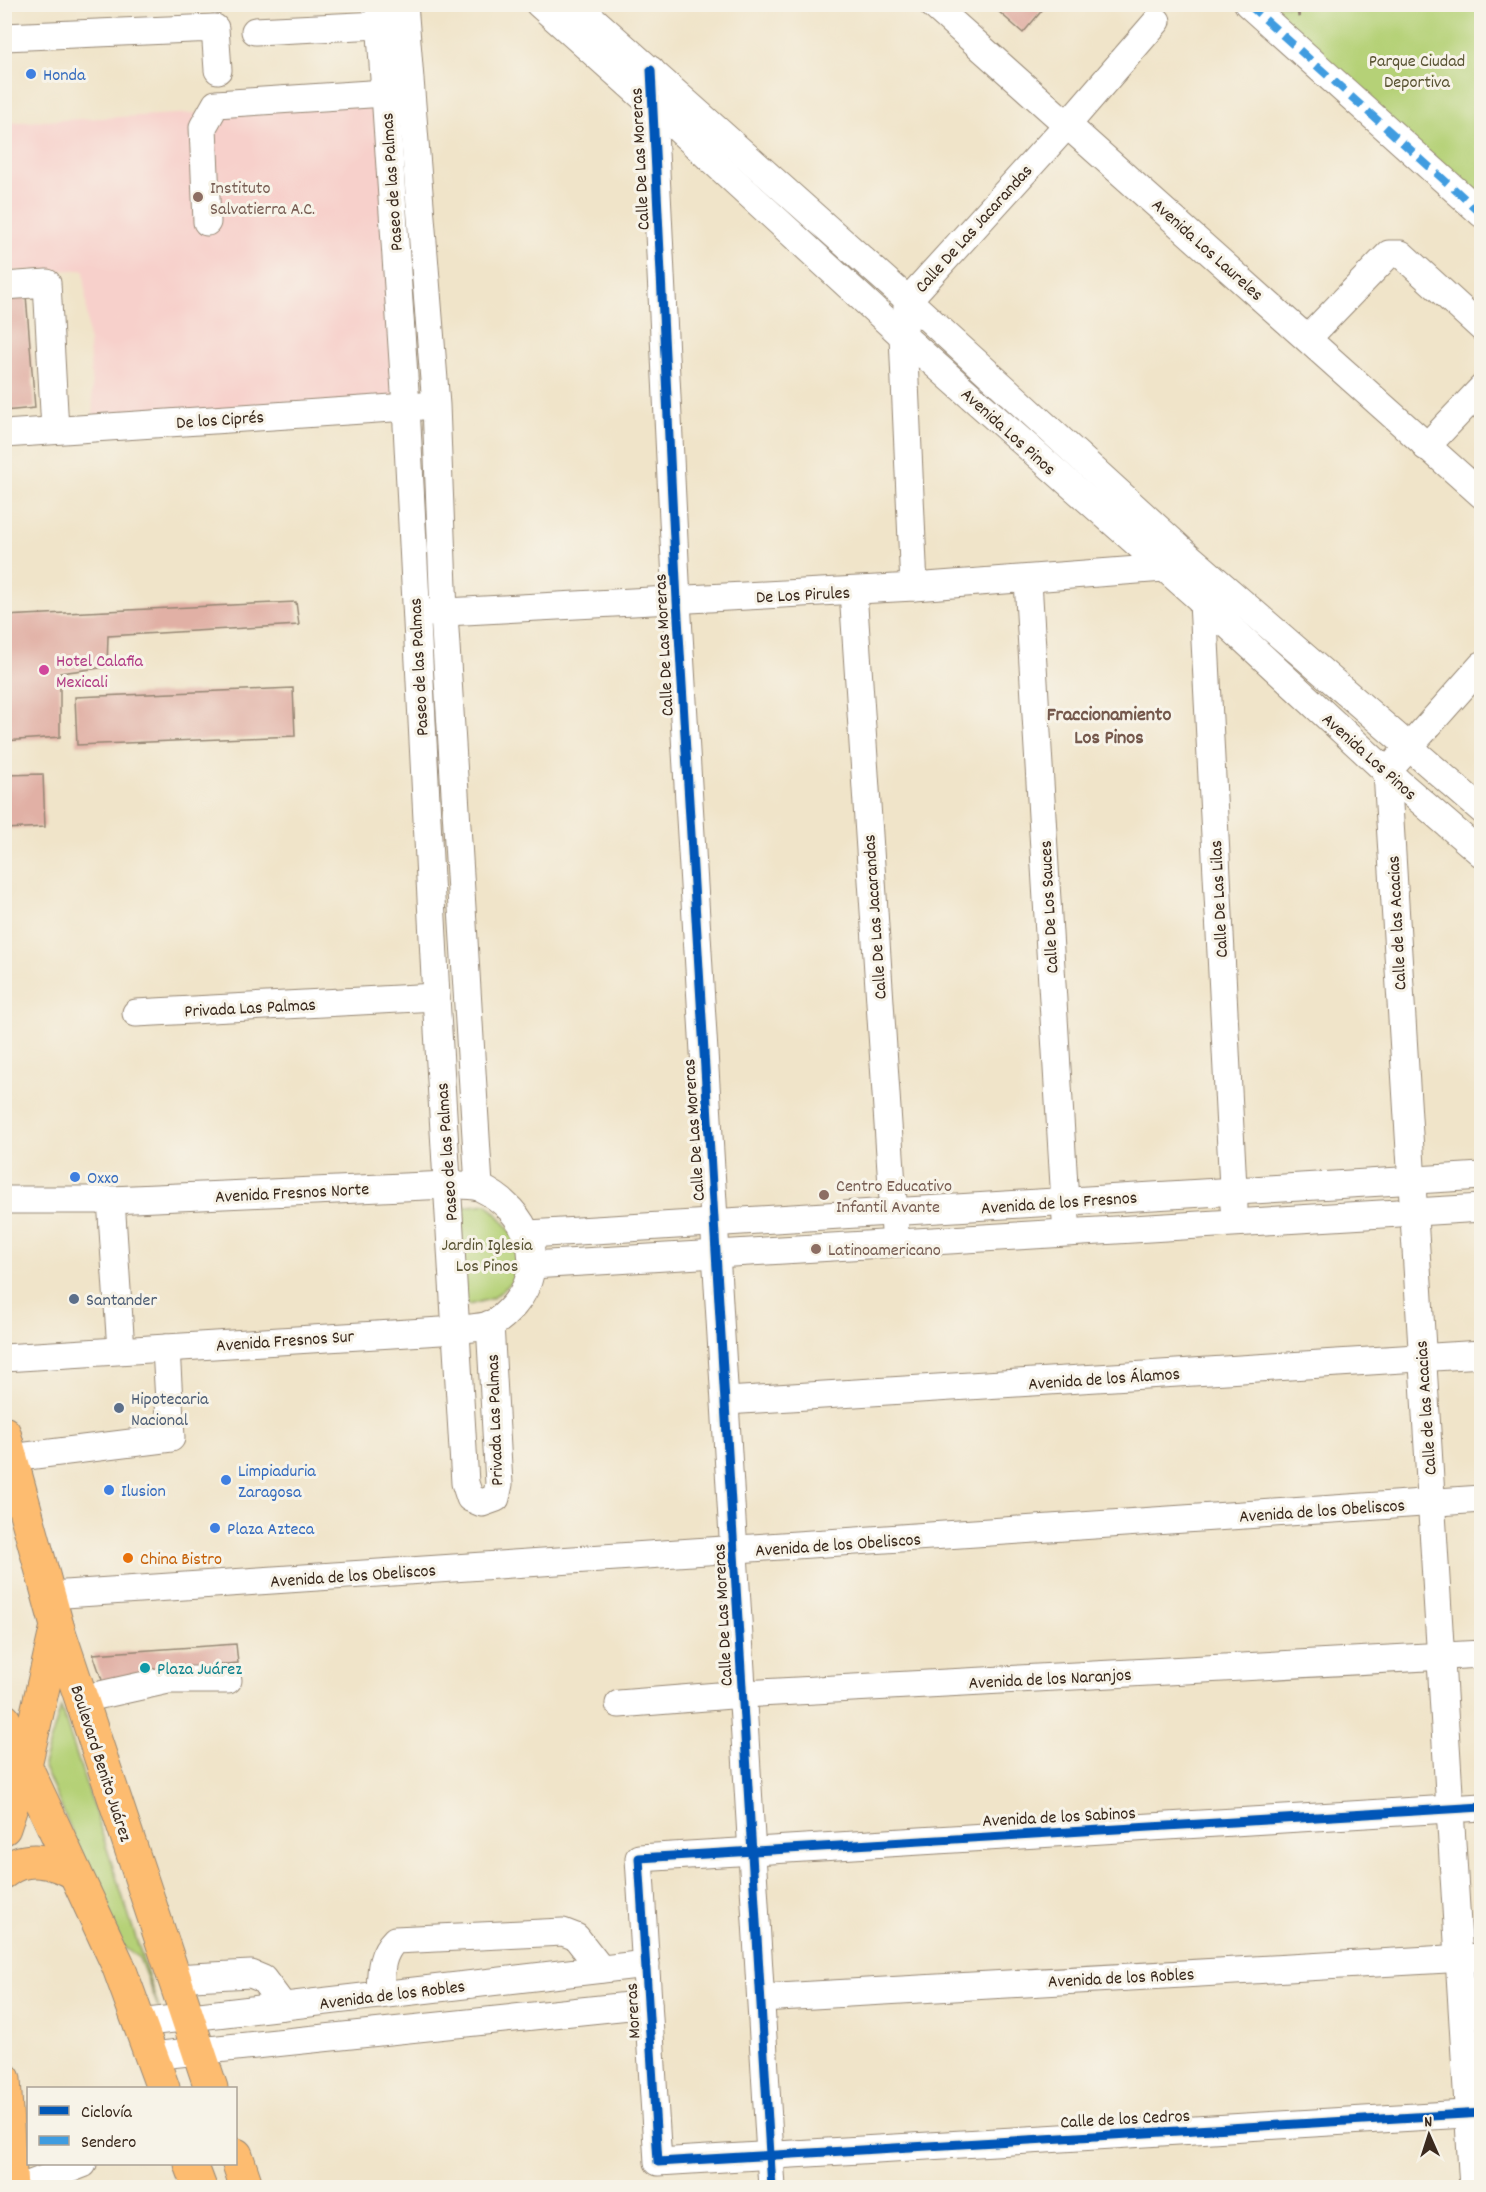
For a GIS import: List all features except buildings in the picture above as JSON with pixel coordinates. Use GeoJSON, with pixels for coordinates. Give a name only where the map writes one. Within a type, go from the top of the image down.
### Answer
{"type":"FeatureCollection","features":[{"type":"Feature","properties":{"kind":"main road","name":"Boulevard Benito Juárez"},"geometry":{"type":"LineString","coordinates":[[8,1446],[57,1626],[211,2087]]}},
{"type":"Feature","properties":{"kind":"main road"},"geometry":{"type":"LineString","coordinates":[[4,1828],[25,1765],[57,1626]]}},
{"type":"Feature","properties":{"kind":"main road"},"geometry":{"type":"LineString","coordinates":[[4,1720],[118,1965],[163,2087]]}},
{"type":"Feature","properties":{"kind":"main road"},"geometry":{"type":"LineString","coordinates":[[4,1872],[9,1868],[34,1860],[56,1862],[75,1873]]}},
{"type":"Feature","properties":{"kind":"main road"},"geometry":{"type":"LineString","coordinates":[[4,2079],[10,2187]]}},
{"type":"Feature","properties":{"kind":"main road"},"geometry":{"type":"LineString","coordinates":[[237,2158],[248,2187]]}},
{"type":"Feature","properties":{"kind":"main road"},"geometry":{"type":"LineString","coordinates":[[192,2165],[200,2187]]}},
{"type":"Feature","properties":{"kind":"street","name":"Paseo de las Palmas"},"geometry":{"type":"LineString","coordinates":[[404,4],[436,405],[444,613],[478,1186]]}},
{"type":"Feature","properties":{"kind":"street","name":"Avenida Los Pinos"},"geometry":{"type":"LineString","coordinates":[[538,4],[653,106],[903,336],[1210,591],[1410,746],[1482,810]]}},
{"type":"Feature","properties":{"kind":"street","name":"Avenida Los Pinos"},"geometry":{"type":"LineString","coordinates":[[576,4],[908,300],[1175,561]]}},
{"type":"Feature","properties":{"kind":"street","name":"Avenida Los Laureles"},"geometry":{"type":"LineString","coordinates":[[932,4],[1482,495]]}},
{"type":"Feature","properties":{"kind":"street"},"geometry":{"type":"LineString","coordinates":[[1248,4],[1482,214]]}},
{"type":"Feature","properties":{"kind":"street","name":"Paseo de las Palmas"},"geometry":{"type":"LineString","coordinates":[[380,15],[406,406],[436,997],[457,1330]]}},
{"type":"Feature","properties":{"kind":"street"},"geometry":{"type":"LineString","coordinates":[[255,31],[380,15]]}},
{"type":"Feature","properties":{"kind":"street","name":"Calle De Las Jacarandas"},"geometry":{"type":"LineString","coordinates":[[914,587],[903,336],[908,300],[1067,125],[1157,21]]}},
{"type":"Feature","properties":{"kind":"street"},"geometry":{"type":"LineString","coordinates":[[4,37],[215,28],[218,70]]}},
{"type":"Feature","properties":{"kind":"street","name":"Calle De Las Moreras"},"geometry":{"type":"LineString","coordinates":[[651,70],[676,601],[772,2187]]}},
{"type":"Feature","properties":{"kind":"street"},"geometry":{"type":"LineString","coordinates":[[207,222],[203,127],[216,104],[385,93]]}},
{"type":"Feature","properties":{"kind":"street"},"geometry":{"type":"LineString","coordinates":[[1308,338],[1389,254],[1401,254],[1482,328]]}},
{"type":"Feature","properties":{"kind":"street"},"geometry":{"type":"LineString","coordinates":[[4,286],[47,283],[55,430]]}},
{"type":"Feature","properties":{"kind":"street"},"geometry":{"type":"LineString","coordinates":[[1426,447],[1482,388]]}},
{"type":"Feature","properties":{"kind":"street","name":"De los Ciprés"},"geometry":{"type":"LineString","coordinates":[[4,434],[436,405]]}},
{"type":"Feature","properties":{"kind":"street","name":"De Los Pirules"},"geometry":{"type":"LineString","coordinates":[[415,613],[676,601],[1028,580],[1175,561]]}},
{"type":"Feature","properties":{"kind":"street","name":"Calle De Los Sauces"},"geometry":{"type":"LineString","coordinates":[[1028,580],[1067,1233]]}},
{"type":"Feature","properties":{"kind":"street","name":"Calle De Las Jacarandas"},"geometry":{"type":"LineString","coordinates":[[853,591],[895,1244]]}},
{"type":"Feature","properties":{"kind":"street","name":"Avenida Los Pinos"},"geometry":{"type":"LineString","coordinates":[[1210,591],[1387,772],[1482,854]]}},
{"type":"Feature","properties":{"kind":"street","name":"Calle De Las Lilas"},"geometry":{"type":"LineString","coordinates":[[1210,591],[1235,1223]]}},
{"type":"Feature","properties":{"kind":"street"},"geometry":{"type":"LineString","coordinates":[[1387,772],[1482,665]]}},
{"type":"Feature","properties":{"kind":"street","name":"Calle de las Acacias"},"geometry":{"type":"LineString","coordinates":[[1387,772],[1450,1809],[1470,1957],[1475,2114],[1473,2187]]}},
{"type":"Feature","properties":{"kind":"street","name":"Privada Las Palmas"},"geometry":{"type":"LineString","coordinates":[[136,1013],[436,997]]}},
{"type":"Feature","properties":{"kind":"street","name":"Avenida de los Fresnos"},"geometry":{"type":"LineString","coordinates":[[529,1234],[1482,1176]]}},
{"type":"Feature","properties":{"kind":"street","name":"Avenida Fresnos Norte"},"geometry":{"type":"LineString","coordinates":[[4,1200],[111,1200],[448,1185],[478,1186]]}},
{"type":"Feature","properties":{"kind":"street"},"geometry":{"type":"LineString","coordinates":[[478,1186],[502,1201],[518,1217],[529,1234],[532,1265]]}},
{"type":"Feature","properties":{"kind":"street"},"geometry":{"type":"LineString","coordinates":[[111,1200],[121,1350]]}},
{"type":"Feature","properties":{"kind":"street","name":"Avenida de los Fresnos"},"geometry":{"type":"LineString","coordinates":[[532,1265],[717,1256],[1482,1208]]}},
{"type":"Feature","properties":{"kind":"street","name":"Avenida Fresnos Sur"},"geometry":{"type":"LineString","coordinates":[[4,1358],[457,1330],[490,1324],[509,1311],[526,1291],[532,1265]]}},
{"type":"Feature","properties":{"kind":"street","name":"Privada Las Palmas"},"geometry":{"type":"LineString","coordinates":[[457,1330],[465,1483],[470,1498],[482,1503],[496,1498],[499,1484],[490,1324]]}},
{"type":"Feature","properties":{"kind":"street"},"geometry":{"type":"LineString","coordinates":[[8,1446],[171,1438],[166,1348]]}},
{"type":"Feature","properties":{"kind":"street","name":"Avenida de los Álamos"},"geometry":{"type":"LineString","coordinates":[[726,1401],[1482,1354]]}},
{"type":"Feature","properties":{"kind":"street","name":"Avenida de los Obeliscos"},"geometry":{"type":"LineString","coordinates":[[50,1595],[735,1551],[1482,1499]]}},
{"type":"Feature","properties":{"kind":"street","name":"Avenida de los Naranjos"},"geometry":{"type":"LineString","coordinates":[[619,1704],[743,1694],[1482,1654]]}},
{"type":"Feature","properties":{"kind":"street"},"geometry":{"type":"LineString","coordinates":[[82,1700],[168,1680],[228,1680]]}},
{"type":"Feature","properties":{"kind":"street","name":"Avenida de los Sabinos"},"geometry":{"type":"LineString","coordinates":[[639,1858],[1482,1807]]}},
{"type":"Feature","properties":{"kind":"street","name":"Moreras"},"geometry":{"type":"LineString","coordinates":[[639,1858],[658,2162]]}},
{"type":"Feature","properties":{"kind":"street"},"geometry":{"type":"LineString","coordinates":[[380,1995],[381,1961],[387,1948],[395,1940],[562,1932],[576,1937],[601,1969]]}},
{"type":"Feature","properties":{"kind":"street","name":"Avenida de los Robles"},"geometry":{"type":"LineString","coordinates":[[761,1998],[1470,1957]]}},
{"type":"Feature","properties":{"kind":"street","name":"Avenida de los Robles"},"geometry":{"type":"LineString","coordinates":[[139,2023],[646,1964]]}},
{"type":"Feature","properties":{"kind":"street"},"geometry":{"type":"LineString","coordinates":[[173,1978],[251,1974],[262,1979],[284,2006]]}},
{"type":"Feature","properties":{"kind":"street","name":"Avenida de los Robles"},"geometry":{"type":"LineString","coordinates":[[151,2056],[648,2004]]}},
{"type":"Feature","properties":{"kind":"street","name":"Calle de los Cedros"},"geometry":{"type":"LineString","coordinates":[[658,2162],[1475,2114]]}},
{"type":"Feature","properties":{"kind":"street"},"geometry":{"type":"LineString","coordinates":[[20,2187],[78,2165]]}},
{"type":"Feature","properties":{"kind":"shaded area","name":"Instituto Salvatierra A.C."},"geometry":{"type":"Polygon","coordinates":[[[386,103],[401,405],[94,421],[84,270],[5,271],[5,123],[386,103]]]}},
{"type":"Feature","properties":{"kind":"green space","name":"Parque Ciudad Deportiva"},"geometry":{"type":"Polygon","coordinates":[[[1248,5],[1481,5],[1481,214],[1248,5]]]}},
{"type":"Feature","properties":{"kind":"green space","name":"Jardin Iglesia Los Pinos"},"geometry":{"type":"Polygon","coordinates":[[[487,1204],[503,1221],[513,1237],[517,1255],[516,1279],[493,1298],[469,1305],[459,1297],[461,1207],[487,1204]]]}},
{"type":"Feature","properties":{"kind":"green space"},"geometry":{"type":"Polygon","coordinates":[[[61,1707],[159,2009],[139,1958],[122,1946],[43,1765],[61,1707]]]}},
{"type":"Feature","properties":{"kind":"marked path"},"geometry":{"type":"LineString","coordinates":[[1248,4],[1482,214]]}},
{"type":"Feature","properties":{"kind":"cycle path"},"geometry":{"type":"LineString","coordinates":[[651,70],[677,601],[772,2188]]}},
{"type":"Feature","properties":{"kind":"cycle path"},"geometry":{"type":"LineString","coordinates":[[1482,1807],[639,1858],[658,2162],[1482,2113]]}},
{"type":"Feature","properties":{"kind":"place","name":"Honda"},"geometry":{"type":"Point","coordinates":[31,74]}},
{"type":"Feature","properties":{"kind":"place","name":"Instituto Salvatierra A.C."},"geometry":{"type":"Point","coordinates":[198,197]}},
{"type":"Feature","properties":{"kind":"place","name":"Hotel Calafia Mexicali"},"geometry":{"type":"Point","coordinates":[44,670]}},
{"type":"Feature","properties":{"kind":"place","name":"Oxxo"},"geometry":{"type":"Point","coordinates":[75,1177]}},
{"type":"Feature","properties":{"kind":"place","name":"Centro Educativo Infantil Avante"},"geometry":{"type":"Point","coordinates":[824,1195]}},
{"type":"Feature","properties":{"kind":"place","name":"Latinoamericano"},"geometry":{"type":"Point","coordinates":[816,1249]}},
{"type":"Feature","properties":{"kind":"place","name":"Santander"},"geometry":{"type":"Point","coordinates":[74,1299]}},
{"type":"Feature","properties":{"kind":"place","name":"Hipotecaria Nacional"},"geometry":{"type":"Point","coordinates":[119,1408]}},
{"type":"Feature","properties":{"kind":"place","name":"Limpiaduria Zaragosa"},"geometry":{"type":"Point","coordinates":[226,1480]}},
{"type":"Feature","properties":{"kind":"place","name":"Ilusion"},"geometry":{"type":"Point","coordinates":[109,1490]}},
{"type":"Feature","properties":{"kind":"place","name":"Plaza Azteca"},"geometry":{"type":"Point","coordinates":[215,1528]}},
{"type":"Feature","properties":{"kind":"place","name":"China Bistro"},"geometry":{"type":"Point","coordinates":[128,1558]}},
{"type":"Feature","properties":{"kind":"place","name":"Plaza Juárez"},"geometry":{"type":"Point","coordinates":[145,1668]}},
{"type":"Feature","properties":{"kind":"district","name":"Fraccionamiento Los Pinos"},"geometry":{"type":"Point","coordinates":[1109,724]}}]}
